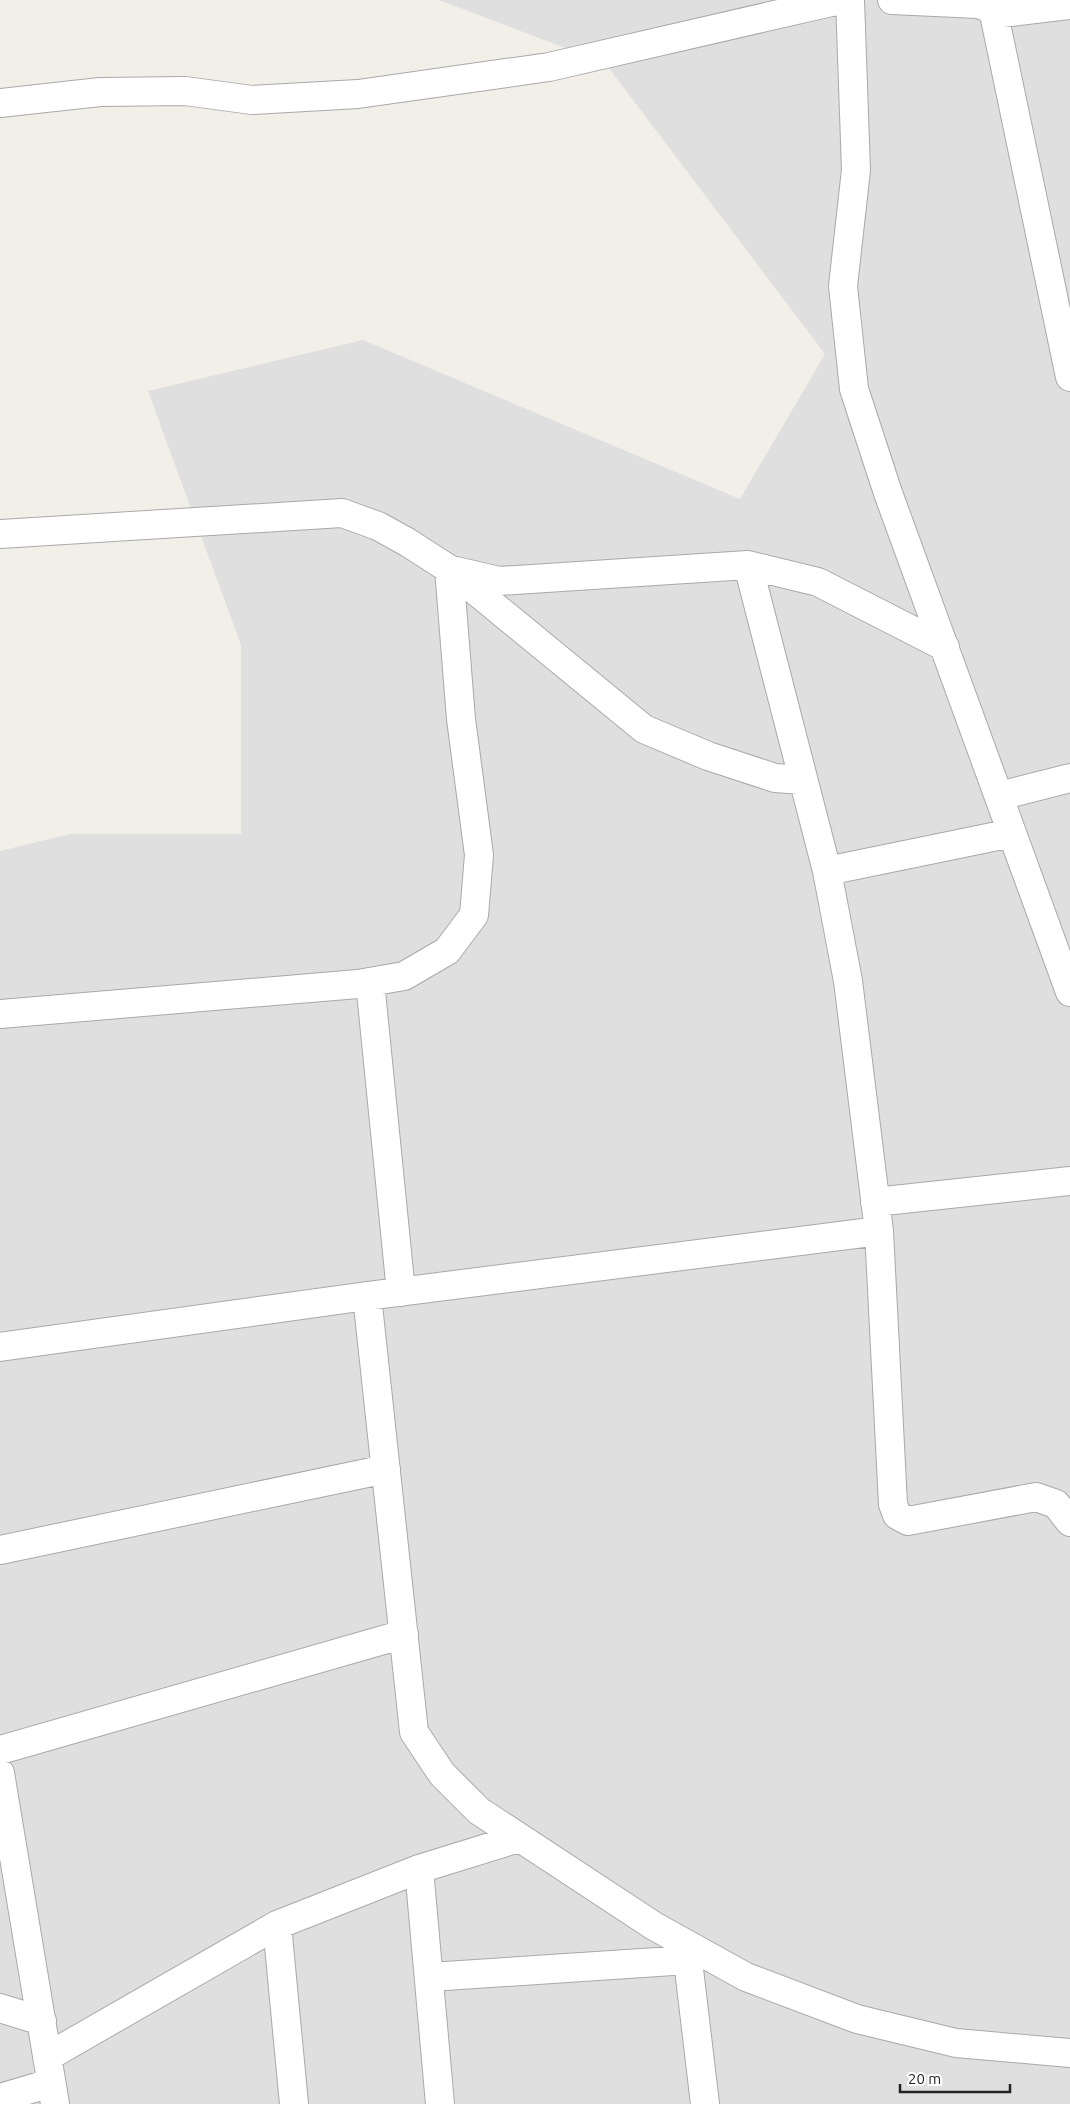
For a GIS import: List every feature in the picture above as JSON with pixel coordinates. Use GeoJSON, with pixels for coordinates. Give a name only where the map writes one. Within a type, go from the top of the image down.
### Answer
{"type":"FeatureCollection","features":[{"type":"Feature","properties":{"kind":"street"},"geometry":{"type":"LineString","coordinates":[[0,103],[100,92],[185,91],[252,100],[358,94],[549,67],[840,0]]}},
{"type":"Feature","properties":{"kind":"street"},"geometry":{"type":"LineString","coordinates":[[850,0],[856,170],[843,286],[854,389],[888,493],[1070,992]]}},
{"type":"Feature","properties":{"kind":"street"},"geometry":{"type":"LineString","coordinates":[[892,0],[978,4],[987,7],[994,14],[1070,377]]}},
{"type":"Feature","properties":{"kind":"street"},"geometry":{"type":"LineString","coordinates":[[994,14],[1070,5]]}},
{"type":"Feature","properties":{"kind":"street"},"geometry":{"type":"LineString","coordinates":[[0,534],[342,514],[378,526],[408,542],[449,569],[644,729],[708,756],[775,778],[803,780]]}},
{"type":"Feature","properties":{"kind":"street"},"geometry":{"type":"LineString","coordinates":[[449,569],[499,581],[748,565],[818,582],[945,647]]}},
{"type":"Feature","properties":{"kind":"street"},"geometry":{"type":"LineString","coordinates":[[748,565],[827,871],[848,981],[879,1230],[893,1504],[897,1515],[908,1521],[1036,1497],[1056,1504],[1070,1522]]}},
{"type":"Feature","properties":{"kind":"street"},"geometry":{"type":"LineString","coordinates":[[0,1014],[370,982],[404,976],[447,951],[474,915],[479,856],[461,719],[449,569]]}},
{"type":"Feature","properties":{"kind":"street"},"geometry":{"type":"LineString","coordinates":[[999,796],[1070,778]]}},
{"type":"Feature","properties":{"kind":"street"},"geometry":{"type":"LineString","coordinates":[[827,871],[1012,833]]}},
{"type":"Feature","properties":{"kind":"street"},"geometry":{"type":"LineString","coordinates":[[370,982],[402,1292]]}},
{"type":"Feature","properties":{"kind":"street"},"geometry":{"type":"LineString","coordinates":[[875,1202],[1070,1181]]}},
{"type":"Feature","properties":{"kind":"street"},"geometry":{"type":"LineString","coordinates":[[0,1347],[367,1296],[879,1230]]}},
{"type":"Feature","properties":{"kind":"street"},"geometry":{"type":"LineString","coordinates":[[367,1296],[414,1732],[442,1774],[479,1811],[654,1926],[687,1952],[746,1977],[857,2019],[956,2043],[1070,2053]]}},
{"type":"Feature","properties":{"kind":"street"},"geometry":{"type":"LineString","coordinates":[[0,1550],[386,1469]]}},
{"type":"Feature","properties":{"kind":"street"},"geometry":{"type":"LineString","coordinates":[[0,1750],[404,1634]]}},
{"type":"Feature","properties":{"kind":"street"},"geometry":{"type":"LineString","coordinates":[[1,1780],[51,2081]]}},
{"type":"Feature","properties":{"kind":"street"},"geometry":{"type":"LineString","coordinates":[[0,2098],[51,2081],[277,1925],[420,1869],[519,1838]]}},
{"type":"Feature","properties":{"kind":"street"},"geometry":{"type":"LineString","coordinates":[[420,1869],[440,2104]]}},
{"type":"Feature","properties":{"kind":"street"},"geometry":{"type":"LineString","coordinates":[[277,1925],[294,2104]]}},
{"type":"Feature","properties":{"kind":"street"},"geometry":{"type":"LineString","coordinates":[[430,1978],[687,1952]]}},
{"type":"Feature","properties":{"kind":"street"},"geometry":{"type":"LineString","coordinates":[[687,1952],[705,2104]]}},
{"type":"Feature","properties":{"kind":"street"},"geometry":{"type":"LineString","coordinates":[[0,2008],[42,2022]]}},
{"type":"Feature","properties":{"kind":"street"},"geometry":{"type":"LineString","coordinates":[[1035,2051],[1070,2069]]}},
{"type":"Feature","properties":{"kind":"shaded area"},"geometry":{"type":"Polygon","coordinates":[[[439,0],[1070,0],[1070,2104],[0,2104],[0,851],[70,834],[241,834],[241,645],[148,391],[363,340],[740,499],[825,354],[605,63],[439,0]]]}}]}
